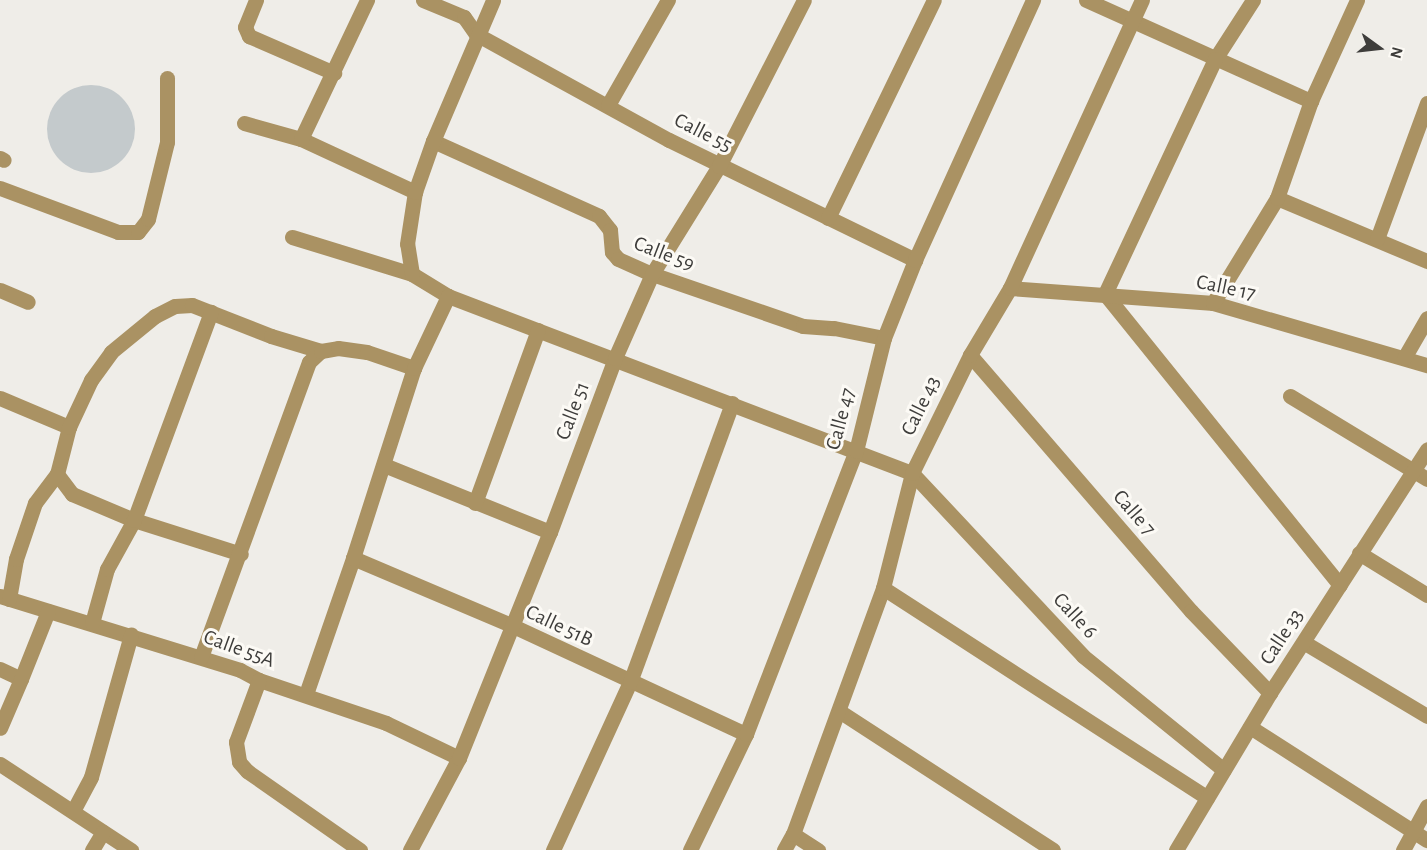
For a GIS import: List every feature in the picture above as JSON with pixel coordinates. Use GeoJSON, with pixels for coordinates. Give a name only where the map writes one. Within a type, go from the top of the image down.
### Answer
{"type":"FeatureCollection","features":[{"type":"Feature","properties":{"kind":"street"},"geometry":{"type":"LineString","coordinates":[[256,0],[245,27],[249,36],[334,73]]}},
{"type":"Feature","properties":{"kind":"street"},"geometry":{"type":"LineString","coordinates":[[301,140],[367,0]]}},
{"type":"Feature","properties":{"kind":"street","name":"Calle 55"},"geometry":{"type":"LineString","coordinates":[[423,0],[464,17],[477,34],[719,166],[915,260]]}},
{"type":"Feature","properties":{"kind":"street"},"geometry":{"type":"LineString","coordinates":[[412,274],[407,244],[415,192],[433,141],[493,0]]}},
{"type":"Feature","properties":{"kind":"street"},"geometry":{"type":"LineString","coordinates":[[608,105],[668,0]]}},
{"type":"Feature","properties":{"kind":"street","name":"Calle 51"},"geometry":{"type":"LineString","coordinates":[[410,850],[459,758],[550,532],[615,358],[652,274],[719,166],[804,0]]}},
{"type":"Feature","properties":{"kind":"street"},"geometry":{"type":"LineString","coordinates":[[828,218],[934,0]]}},
{"type":"Feature","properties":{"kind":"street","name":"Calle 47"},"geometry":{"type":"LineString","coordinates":[[690,850],[746,734],[856,450],[884,338],[915,260],[1032,0]]}},
{"type":"Feature","properties":{"kind":"street"},"geometry":{"type":"LineString","coordinates":[[1086,0],[1311,101]]}},
{"type":"Feature","properties":{"kind":"street","name":"Calle 43"},"geometry":{"type":"LineString","coordinates":[[784,850],[793,834],[883,588],[912,473],[970,355],[1010,288],[1142,0]]}},
{"type":"Feature","properties":{"kind":"street"},"geometry":{"type":"LineString","coordinates":[[1253,0],[1215,59],[1105,294],[1340,585]]}},
{"type":"Feature","properties":{"kind":"street"},"geometry":{"type":"LineString","coordinates":[[1213,303],[1277,198],[1311,101],[1357,0]]}},
{"type":"Feature","properties":{"kind":"street"},"geometry":{"type":"LineString","coordinates":[[0,188],[118,232],[138,232],[148,219],[167,142],[167,78]]}},
{"type":"Feature","properties":{"kind":"street"},"geometry":{"type":"LineString","coordinates":[[1377,239],[1427,102]]}},
{"type":"Feature","properties":{"kind":"street"},"geometry":{"type":"LineString","coordinates":[[244,123],[301,140],[415,192]]}},
{"type":"Feature","properties":{"kind":"street","name":"Calle 59"},"geometry":{"type":"LineString","coordinates":[[433,141],[599,216],[610,230],[612,252],[618,259],[652,274],[803,326],[834,328],[884,338]]}},
{"type":"Feature","properties":{"kind":"street"},"geometry":{"type":"LineString","coordinates":[[1277,198],[1427,261]]}},
{"type":"Feature","properties":{"kind":"street"},"geometry":{"type":"LineString","coordinates":[[292,237],[412,274],[448,296],[912,473]]}},
{"type":"Feature","properties":{"kind":"street","name":"Calle 17"},"geometry":{"type":"LineString","coordinates":[[1010,288],[1213,303],[1427,365]]}},
{"type":"Feature","properties":{"kind":"street"},"geometry":{"type":"LineString","coordinates":[[0,290],[28,302]]}},
{"type":"Feature","properties":{"kind":"street"},"geometry":{"type":"LineString","coordinates":[[306,694],[384,465],[414,368],[448,296]]}},
{"type":"Feature","properties":{"kind":"street"},"geometry":{"type":"LineString","coordinates":[[5,598],[35,503],[57,474],[69,427],[91,380],[111,352],[136,330],[175,306],[192,305],[272,336],[321,351],[338,348],[367,352],[414,368]]}},
{"type":"Feature","properties":{"kind":"street"},"geometry":{"type":"LineString","coordinates":[[92,623],[107,569],[134,519],[211,312]]}},
{"type":"Feature","properties":{"kind":"street"},"geometry":{"type":"LineString","coordinates":[[1404,358],[1427,318]]}},
{"type":"Feature","properties":{"kind":"street"},"geometry":{"type":"LineString","coordinates":[[475,503],[538,330]]}},
{"type":"Feature","properties":{"kind":"street"},"geometry":{"type":"LineString","coordinates":[[201,657],[241,554],[309,362],[321,351]]}},
{"type":"Feature","properties":{"kind":"street","name":"Calle 7"},"geometry":{"type":"LineString","coordinates":[[970,355],[1191,611],[1270,693]]}},
{"type":"Feature","properties":{"kind":"street"},"geometry":{"type":"LineString","coordinates":[[1290,396],[1427,479]]}},
{"type":"Feature","properties":{"kind":"street"},"geometry":{"type":"LineString","coordinates":[[0,398],[69,427]]}},
{"type":"Feature","properties":{"kind":"street"},"geometry":{"type":"LineString","coordinates":[[553,850],[630,682],[732,403]]}},
{"type":"Feature","properties":{"kind":"street","name":"Calle 33"},"geometry":{"type":"LineString","coordinates":[[1176,850],[1270,693],[1305,643],[1359,553],[1427,449]]}},
{"type":"Feature","properties":{"kind":"street"},"geometry":{"type":"LineString","coordinates":[[384,465],[550,532]]}},
{"type":"Feature","properties":{"kind":"street","name":"Calle 6"},"geometry":{"type":"LineString","coordinates":[[912,473],[1083,656],[1224,770]]}},
{"type":"Feature","properties":{"kind":"street"},"geometry":{"type":"LineString","coordinates":[[57,474],[72,494],[134,519],[241,554]]}},
{"type":"Feature","properties":{"kind":"street"},"geometry":{"type":"LineString","coordinates":[[1359,553],[1427,595]]}},
{"type":"Feature","properties":{"kind":"street","name":"Calle 51B"},"geometry":{"type":"LineString","coordinates":[[353,558],[513,626],[746,734]]}},
{"type":"Feature","properties":{"kind":"street"},"geometry":{"type":"LineString","coordinates":[[883,588],[1207,798]]}},
{"type":"Feature","properties":{"kind":"street","name":"Calle 55A"},"geometry":{"type":"LineString","coordinates":[[5,598],[201,657],[259,680],[306,694],[386,723],[459,758]]}},
{"type":"Feature","properties":{"kind":"street"},"geometry":{"type":"LineString","coordinates":[[0,728],[48,611]]}},
{"type":"Feature","properties":{"kind":"street"},"geometry":{"type":"LineString","coordinates":[[73,811],[91,777],[131,635]]}},
{"type":"Feature","properties":{"kind":"street"},"geometry":{"type":"LineString","coordinates":[[1305,643],[1427,716]]}},
{"type":"Feature","properties":{"kind":"street"},"geometry":{"type":"LineString","coordinates":[[0,669],[21,679]]}},
{"type":"Feature","properties":{"kind":"street"},"geometry":{"type":"LineString","coordinates":[[259,680],[236,742],[239,762],[247,771],[360,850]]}},
{"type":"Feature","properties":{"kind":"street"},"geometry":{"type":"LineString","coordinates":[[839,711],[1053,850]]}},
{"type":"Feature","properties":{"kind":"street"},"geometry":{"type":"LineString","coordinates":[[1250,727],[1427,840]]}},
{"type":"Feature","properties":{"kind":"street"},"geometry":{"type":"LineString","coordinates":[[0,764],[131,850]]}},
{"type":"Feature","properties":{"kind":"street"},"geometry":{"type":"LineString","coordinates":[[1403,850],[1427,807]]}},
{"type":"Feature","properties":{"kind":"street"},"geometry":{"type":"LineString","coordinates":[[92,850],[103,832]]}},
{"type":"Feature","properties":{"kind":"street"},"geometry":{"type":"LineString","coordinates":[[793,834],[818,850]]}},
{"type":"Feature","properties":{"kind":"building"},"geometry":{"type":"Polygon","coordinates":[[[91,85],[116,92],[128,104],[135,129],[128,154],[116,166],[91,173],[66,166],[54,154],[47,129],[54,104],[66,92],[91,85]]]}}]}
